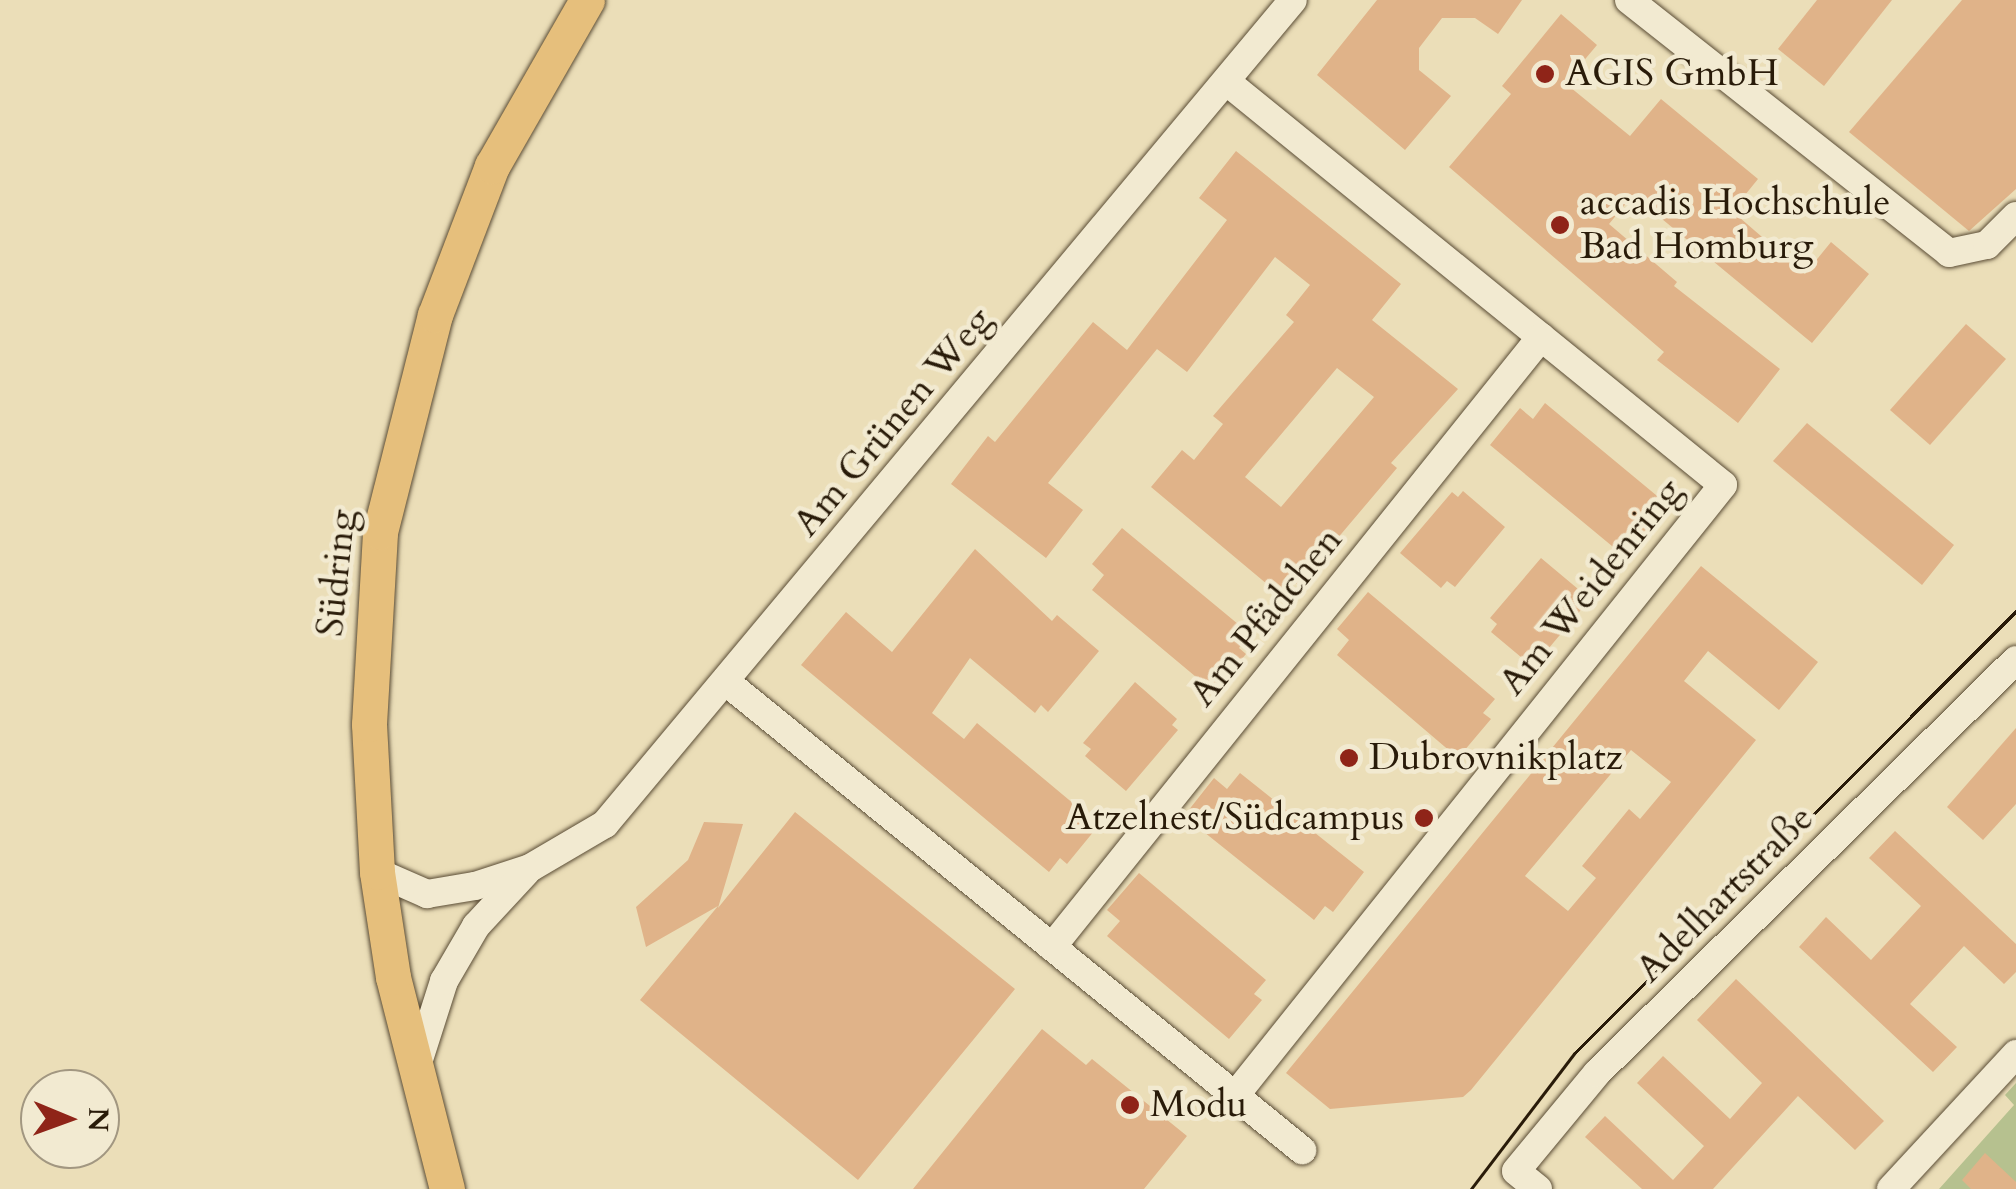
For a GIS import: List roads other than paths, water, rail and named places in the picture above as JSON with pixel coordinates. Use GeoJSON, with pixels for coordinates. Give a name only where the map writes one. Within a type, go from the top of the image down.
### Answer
{"type":"FeatureCollection","features":[{"type":"Feature","properties":{"kind":"main road","name":"Südring"},"geometry":{"type":"LineString","coordinates":[[448,1189],[415,1072],[377,872],[370,650],[380,532],[409,403],[492,166],[587,0]]}},
{"type":"Feature","properties":{"kind":"street","name":"Am Grünen Weg"},"geometry":{"type":"LineString","coordinates":[[377,872],[427,894],[530,868],[605,824],[1292,0]]}},
{"type":"Feature","properties":{"kind":"street"},"geometry":{"type":"LineString","coordinates":[[1629,0],[1949,254],[1987,245],[2016,216]]}},
{"type":"Feature","properties":{"kind":"street","name":"Am Weidenring"},"geometry":{"type":"LineString","coordinates":[[1227,82],[1723,484],[1234,1097]]}},
{"type":"Feature","properties":{"kind":"street","name":"Am Pfädchen"},"geometry":{"type":"LineString","coordinates":[[1052,947],[1541,337]]}},
{"type":"Feature","properties":{"kind":"street","name":"Adelhartstraße"},"geometry":{"type":"LineString","coordinates":[[1538,1189],[1516,1170],[1597,1073],[2016,660]]}},
{"type":"Feature","properties":{"kind":"street"},"geometry":{"type":"LineString","coordinates":[[725,681],[1302,1150]]}},
{"type":"Feature","properties":{"kind":"street","name":"Am Grünen Weg"},"geometry":{"type":"LineString","coordinates":[[415,1072],[444,981],[476,926],[530,868]]}},
{"type":"Feature","properties":{"kind":"street"},"geometry":{"type":"LineString","coordinates":[[1891,1189],[2016,1054]]}},
{"type":"Feature","properties":{"kind":"tram line"},"geometry":{"type":"LineString","coordinates":[[1471,1189],[1574,1054],[2016,611]]}},
{"type":"Feature","properties":{"kind":"place","name":"AGIS GmbH"},"geometry":{"type":"Point","coordinates":[1545,74]}},
{"type":"Feature","properties":{"kind":"place","name":"accadis Hochschule Bad Homburg"},"geometry":{"type":"Point","coordinates":[1560,225]}},
{"type":"Feature","properties":{"kind":"place","name":"Dubrovnikplatz"},"geometry":{"type":"Point","coordinates":[1349,758]}},
{"type":"Feature","properties":{"kind":"place","name":"Atzelnest/Südcampus"},"geometry":{"type":"Point","coordinates":[1424,818]}},
{"type":"Feature","properties":{"kind":"place","name":"Modu"},"geometry":{"type":"Point","coordinates":[1130,1105]}}]}
